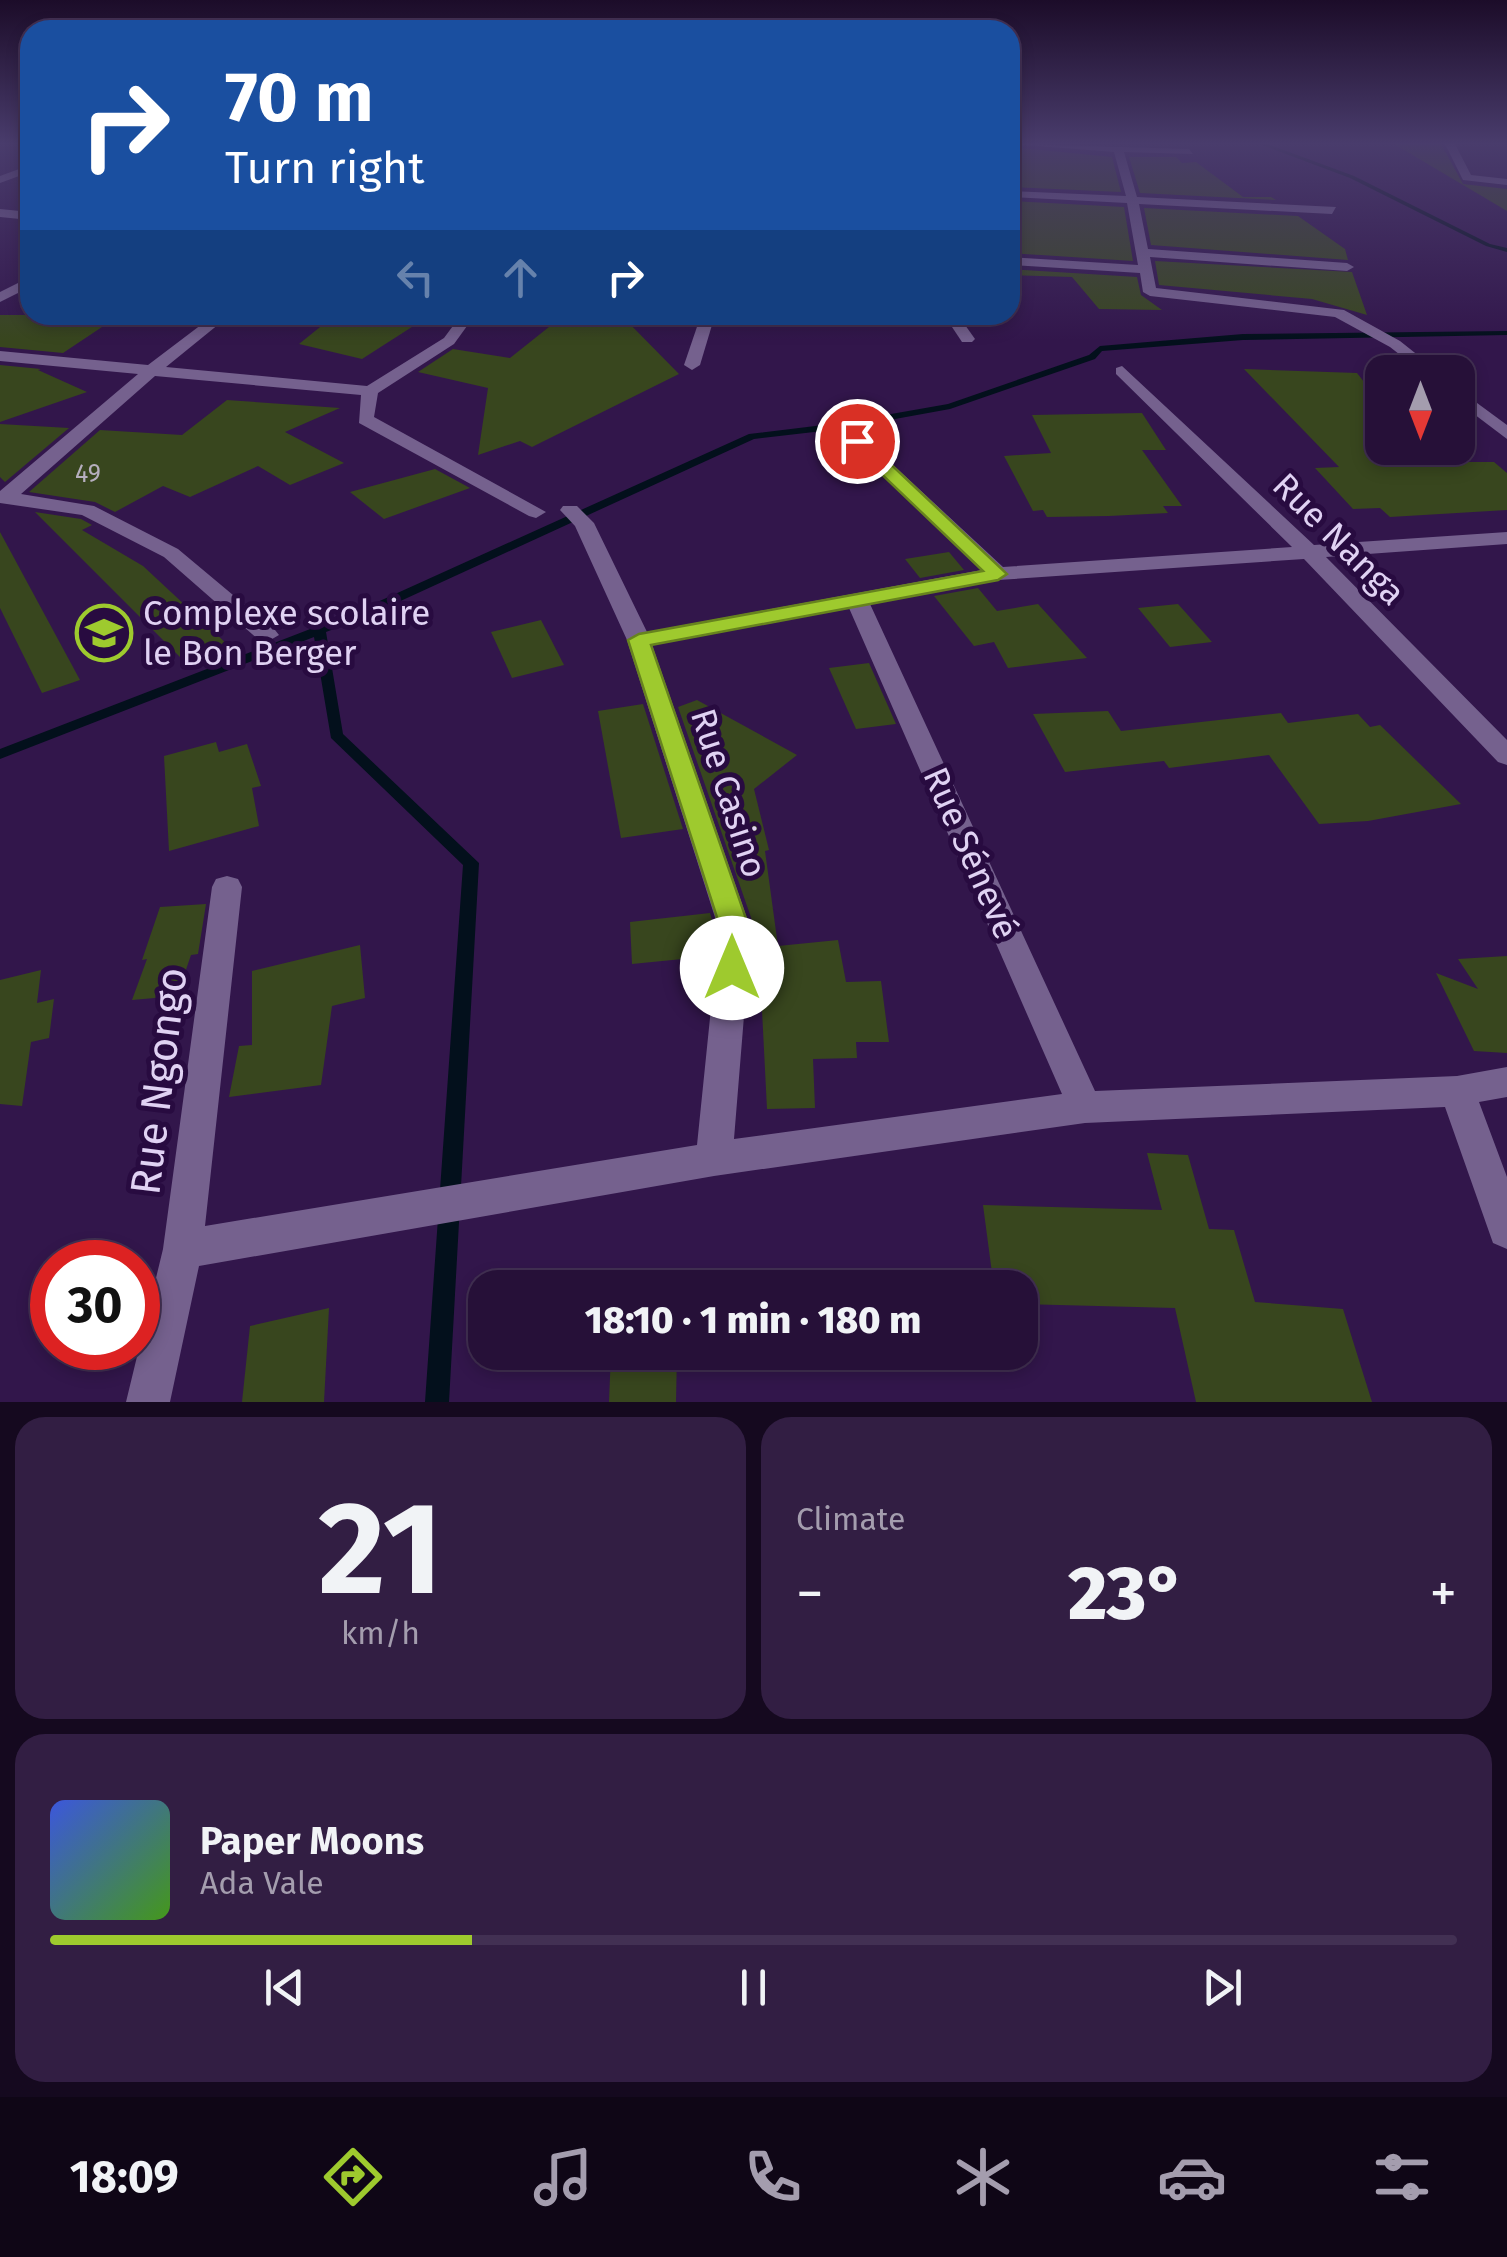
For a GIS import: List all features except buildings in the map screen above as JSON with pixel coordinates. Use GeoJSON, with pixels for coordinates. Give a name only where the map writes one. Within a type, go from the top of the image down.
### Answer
{"type":"FeatureCollection","features":[{"type":"Feature","properties":{"kind":"street"},"geometry":{"type":"LineString","coordinates":[[1135,209],[1150,292],[1339,313],[1409,355]]}},
{"type":"Feature","properties":{"kind":"street"},"geometry":{"type":"LineString","coordinates":[[1318,209],[1332,210]]}},
{"type":"Feature","properties":{"kind":"street"},"geometry":{"type":"LineString","coordinates":[[1141,252],[1348,267]]}},
{"type":"Feature","properties":{"kind":"street"},"geometry":{"type":"LineString","coordinates":[[1020,262],[1144,269]]}},
{"type":"Feature","properties":{"kind":"street"},"geometry":{"type":"LineString","coordinates":[[3,497],[152,368],[210,325]]}},
{"type":"Feature","properties":{"kind":"street"},"geometry":{"type":"LineString","coordinates":[[0,356],[370,391],[449,342],[461,325]]}},
{"type":"Feature","properties":{"kind":"street"},"geometry":{"type":"LineString","coordinates":[[692,365],[705,325]]}},
{"type":"Feature","properties":{"kind":"street"},"geometry":{"type":"LineString","coordinates":[[958,325],[967,339]]}},
{"type":"Feature","properties":{"kind":"street","name":"Rue Nanga"},"geometry":{"type":"LineString","coordinates":[[1122,371],[1307,550],[1507,756]]}},
{"type":"Feature","properties":{"kind":"street"},"geometry":{"type":"LineString","coordinates":[[370,391],[365,419],[536,512]]}},
{"type":"Feature","properties":{"kind":"street"},"geometry":{"type":"LineString","coordinates":[[1475,408],[1507,434]]}},
{"type":"Feature","properties":{"kind":"street"},"geometry":{"type":"LineString","coordinates":[[857,441],[998,574]]}},
{"type":"Feature","properties":{"kind":"street"},"geometry":{"type":"LineString","coordinates":[[3,497],[87,510],[172,553],[267,635]]}},
{"type":"Feature","properties":{"kind":"street","name":"Rue Casino"},"geometry":{"type":"LineString","coordinates":[[578,517],[639,640],[736,930],[714,1159]]}},
{"type":"Feature","properties":{"kind":"street"},"geometry":{"type":"LineString","coordinates":[[639,640],[998,574],[1507,538]]}},
{"type":"Feature","properties":{"kind":"street","name":"Rue Sénevé"},"geometry":{"type":"LineString","coordinates":[[856,599],[1086,1108]]}},
{"type":"Feature","properties":{"kind":"street","name":"Rue Ngongo"},"geometry":{"type":"LineString","coordinates":[[148,1402],[183,1249],[227,888]]}},
{"type":"Feature","properties":{"kind":"street"},"geometry":{"type":"LineString","coordinates":[[183,1249],[714,1159],[1086,1108],[1456,1090],[1507,1082]]}},
{"type":"Feature","properties":{"kind":"street"},"geometry":{"type":"LineString","coordinates":[[1456,1090],[1507,1230]]}},
{"type":"Feature","properties":{"kind":"waterway"},"geometry":{"type":"LineString","coordinates":[[1417,209],[1488,245],[1507,250]]}},
{"type":"Feature","properties":{"kind":"waterway"},"geometry":{"type":"LineString","coordinates":[[319,630],[752,436],[840,426],[950,406],[1092,357],[1100,349],[1243,337],[1507,333]]}},
{"type":"Feature","properties":{"kind":"waterway"},"geometry":{"type":"LineString","coordinates":[[0,754],[319,630]]}},
{"type":"Feature","properties":{"kind":"waterway"},"geometry":{"type":"LineString","coordinates":[[319,630],[336,735],[471,863],[437,1402]]}},
{"type":"Feature","properties":{"kind":"place","name":"Complexe scolaire le Bon Berger"},"geometry":{"type":"Point","coordinates":[104,633]}},
{"type":"Feature","properties":{"kind":"route"},"geometry":{"type":"LineString","coordinates":[[732,968],[736,930],[639,640],[998,574],[857,441]]}}]}
